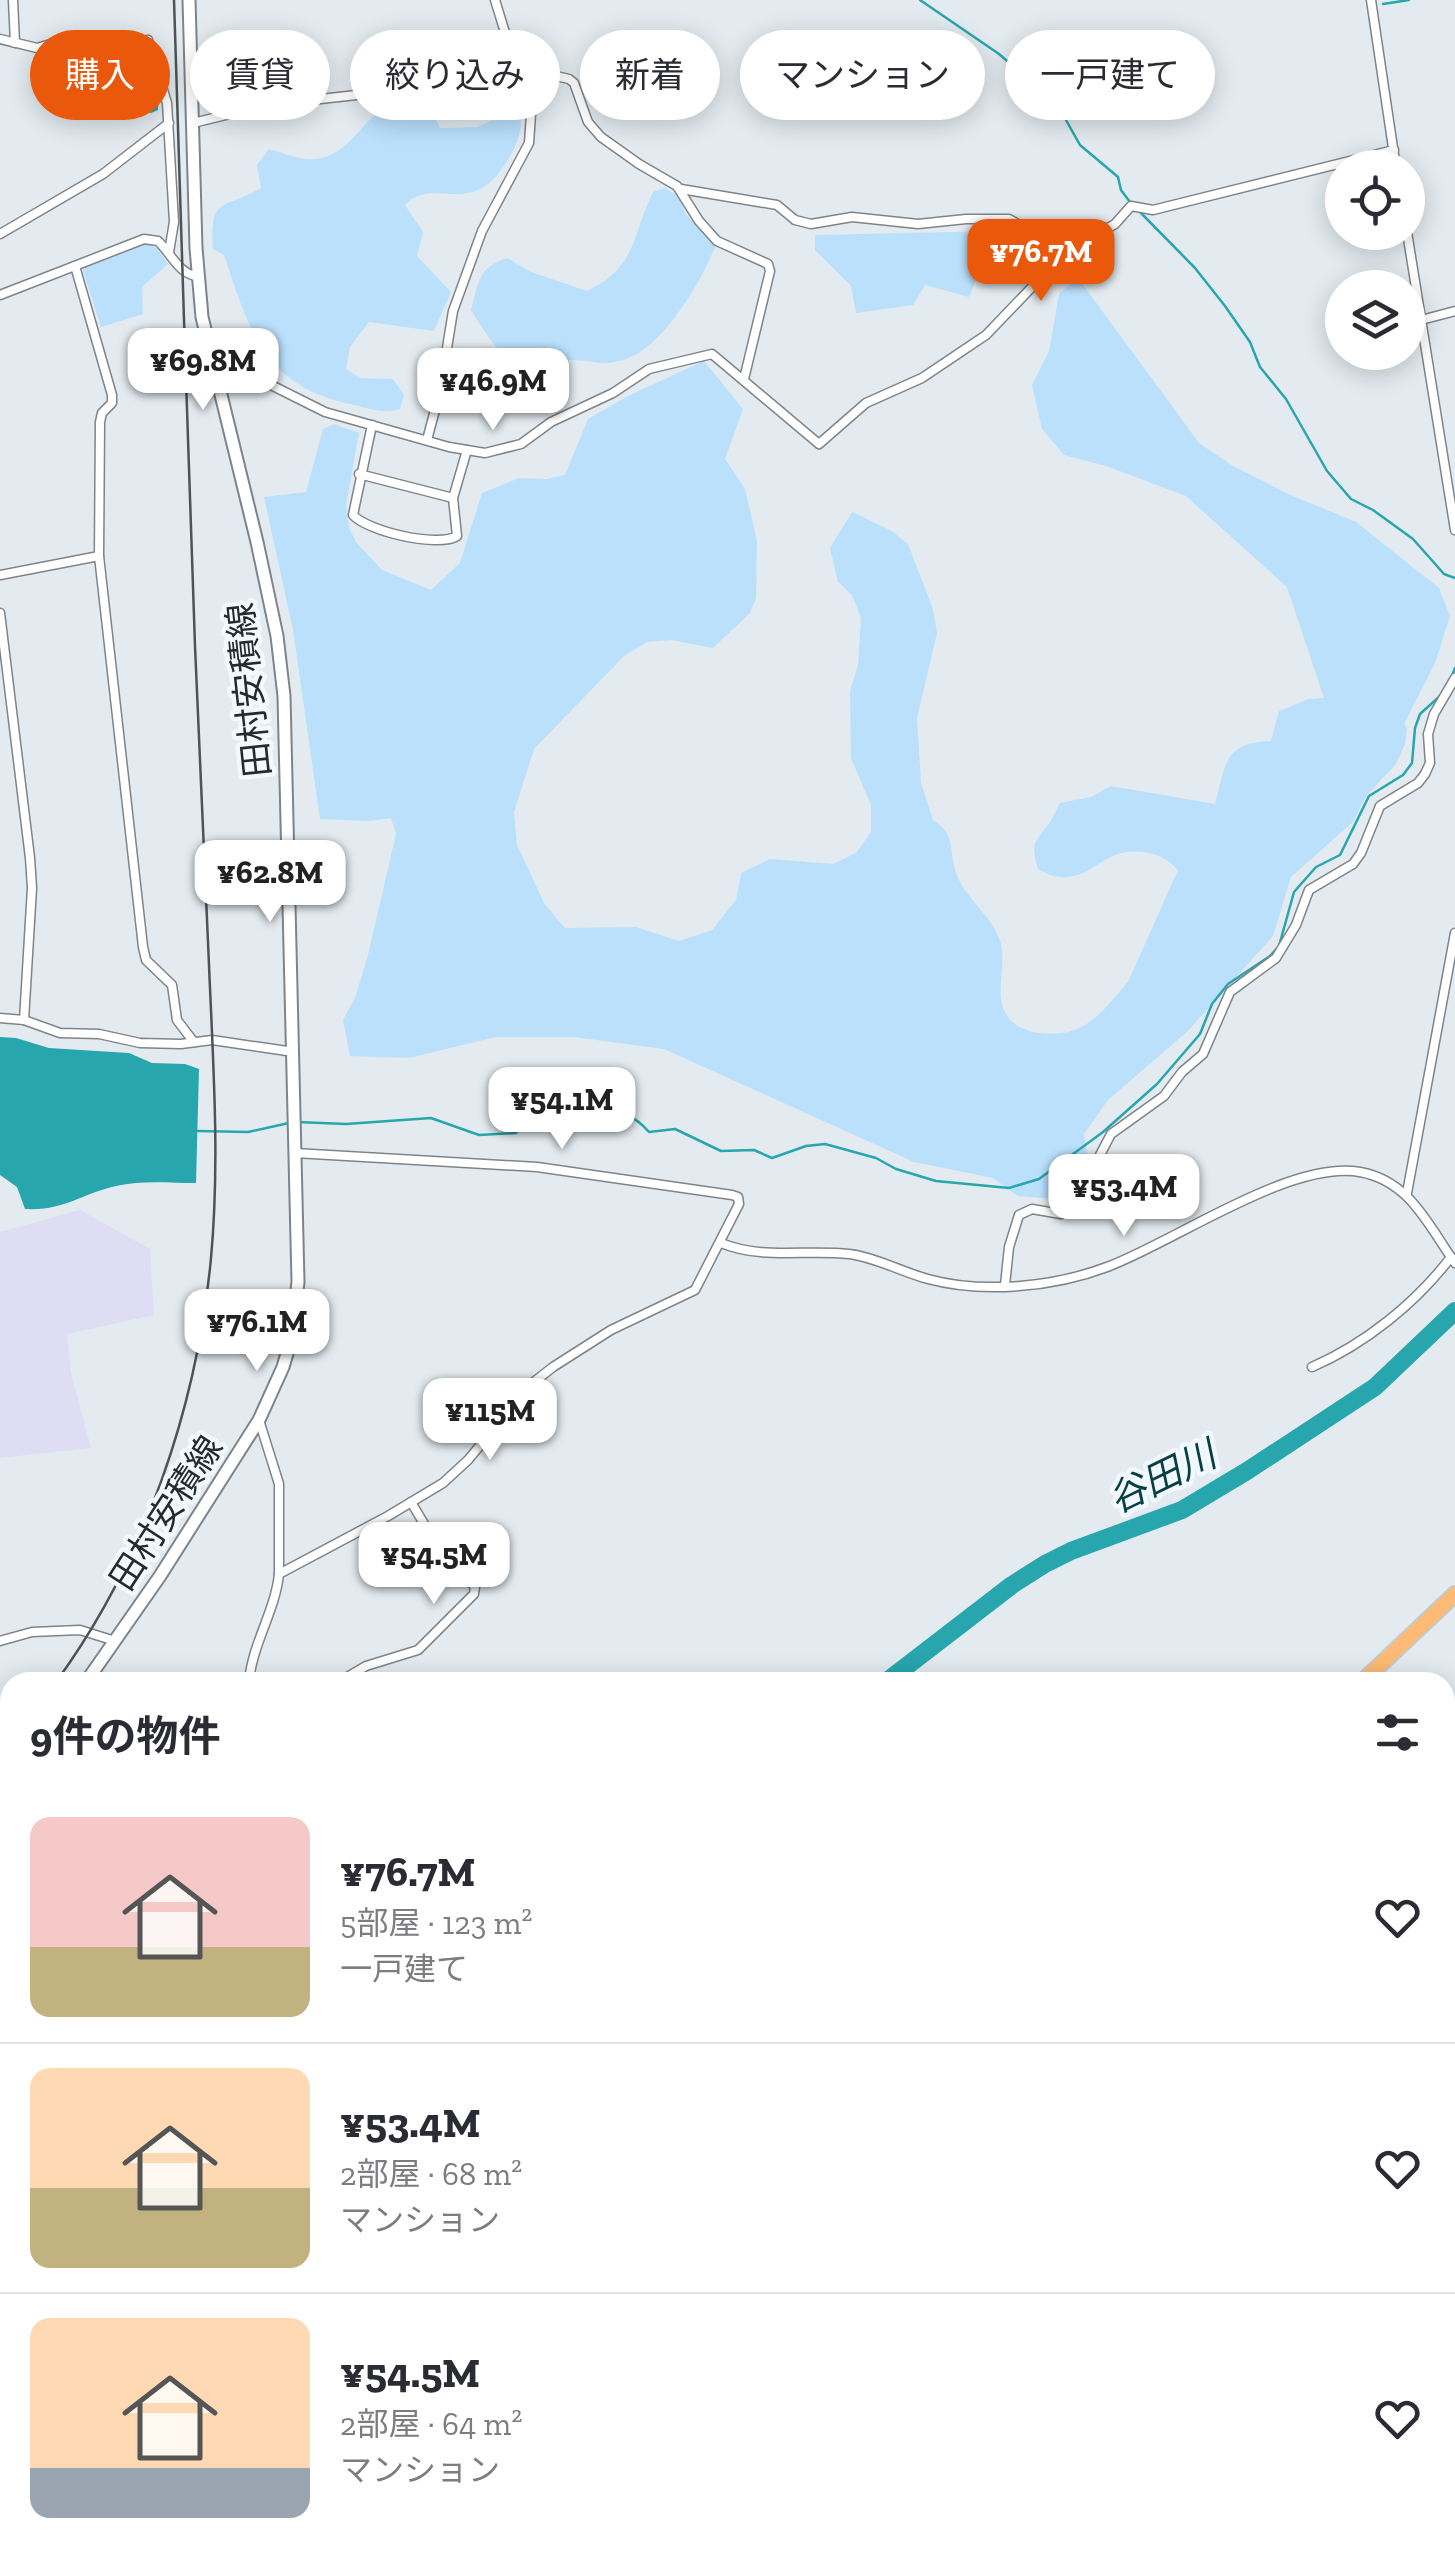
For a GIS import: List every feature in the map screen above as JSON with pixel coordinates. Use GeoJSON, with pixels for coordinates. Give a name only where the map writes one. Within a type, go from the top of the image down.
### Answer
{"type":"FeatureCollection","features":[{"type":"Feature","properties":{"kind":"highway"},"geometry":{"type":"LineString","coordinates":[[1373,1672],[1455,1594]]}},
{"type":"Feature","properties":{"kind":"main road","name":"田村安積線"},"geometry":{"type":"LineString","coordinates":[[97,1672],[260,1420],[283,1366],[298,1282],[284,696],[266,585],[206,340],[198,276],[192,0]]}},
{"type":"Feature","properties":{"kind":"street"},"geometry":{"type":"LineString","coordinates":[[14,0],[15,43]]}},
{"type":"Feature","properties":{"kind":"street"},"geometry":{"type":"LineString","coordinates":[[495,0],[505,30]]}},
{"type":"Feature","properties":{"kind":"street"},"geometry":{"type":"LineString","coordinates":[[1371,0],[1394,150]]}},
{"type":"Feature","properties":{"kind":"street"},"geometry":{"type":"LineString","coordinates":[[0,39],[38,48],[64,40],[101,47],[148,40],[167,103],[174,222],[170,252]]}},
{"type":"Feature","properties":{"kind":"street"},"geometry":{"type":"LineString","coordinates":[[216,376],[247,373],[325,412],[485,453],[514,446],[552,422],[613,393],[649,369],[712,354],[819,444],[859,408],[922,378],[986,335],[1033,286],[1066,268],[1069,260],[1066,252],[1009,220],[918,224],[862,217],[812,224],[795,220],[777,205],[681,189],[600,137],[588,122],[574,84],[560,77]]}},
{"type":"Feature","properties":{"kind":"street"},"geometry":{"type":"LineString","coordinates":[[193,123],[266,105],[350,96]]}},
{"type":"Feature","properties":{"kind":"street"},"geometry":{"type":"LineString","coordinates":[[427,440],[440,391],[453,311],[482,232],[529,143],[532,120]]}},
{"type":"Feature","properties":{"kind":"street"},"geometry":{"type":"LineString","coordinates":[[0,234],[102,174],[168,123]]}},
{"type":"Feature","properties":{"kind":"street"},"geometry":{"type":"LineString","coordinates":[[1066,252],[1109,229],[1134,205],[1153,210],[1325,167]]}},
{"type":"Feature","properties":{"kind":"street"},"geometry":{"type":"LineString","coordinates":[[681,189],[699,221],[717,241],[769,266],[744,379]]}},
{"type":"Feature","properties":{"kind":"street"},"geometry":{"type":"LineString","coordinates":[[0,295],[144,238],[158,241],[178,266],[191,276],[198,276]]}},
{"type":"Feature","properties":{"kind":"street"},"geometry":{"type":"LineString","coordinates":[[75,266],[112,395],[112,403],[102,413],[100,422],[99,556],[142,947],[146,960],[172,986],[178,1020],[193,1042]]}},
{"type":"Feature","properties":{"kind":"street"},"geometry":{"type":"LineString","coordinates":[[1425,319],[1455,311]]}},
{"type":"Feature","properties":{"kind":"street"},"geometry":{"type":"LineString","coordinates":[[1425,345],[1455,530]]}},
{"type":"Feature","properties":{"kind":"street"},"geometry":{"type":"LineString","coordinates":[[372,425],[352,510],[356,520],[416,539],[449,541],[456,536],[453,498],[466,450]]}},
{"type":"Feature","properties":{"kind":"street"},"geometry":{"type":"LineString","coordinates":[[359,474],[453,498]]}},
{"type":"Feature","properties":{"kind":"street"},"geometry":{"type":"LineString","coordinates":[[0,575],[99,556]]}},
{"type":"Feature","properties":{"kind":"street"},"geometry":{"type":"LineString","coordinates":[[0,613],[30,858],[24,1020]]}},
{"type":"Feature","properties":{"kind":"street"},"geometry":{"type":"LineString","coordinates":[[1005,1285],[1009,1247],[1019,1216],[1032,1209],[1061,1214],[1088,1199],[1095,1186],[1100,1155],[1112,1134],[1164,1096],[1203,1054],[1230,992],[1276,958],[1296,925],[1309,890],[1353,864],[1380,806],[1425,774],[1430,763],[1428,734],[1434,714],[1455,678]]}},
{"type":"Feature","properties":{"kind":"street"},"geometry":{"type":"LineString","coordinates":[[1407,1193],[1455,934]]}},
{"type":"Feature","properties":{"kind":"street"},"geometry":{"type":"LineString","coordinates":[[0,1018],[24,1020],[60,1033],[181,1044],[212,1040],[294,1052]]}},
{"type":"Feature","properties":{"kind":"street"},"geometry":{"type":"LineString","coordinates":[[279,1574],[410,1502],[456,1472],[530,1385],[553,1367],[611,1330],[695,1290],[739,1204],[738,1197],[732,1195],[537,1167],[295,1154]]}},
{"type":"Feature","properties":{"kind":"street"},"geometry":{"type":"LineString","coordinates":[[721,1243],[750,1252],[853,1254],[949,1284],[1005,1285],[1063,1278],[1107,1267],[1289,1179],[1359,1172],[1392,1183],[1407,1193],[1453,1260],[1389,1318],[1338,1355],[1312,1367]]}},
{"type":"Feature","properties":{"kind":"street"},"geometry":{"type":"LineString","coordinates":[[251,1672],[279,1574],[279,1484],[260,1420]]}},
{"type":"Feature","properties":{"kind":"street"},"geometry":{"type":"LineString","coordinates":[[356,1672],[418,1650],[474,1594],[475,1586],[436,1544],[410,1502]]}},
{"type":"Feature","properties":{"kind":"street"},"geometry":{"type":"LineString","coordinates":[[0,1641],[32,1632],[80,1630],[115,1641]]}},
{"type":"Feature","properties":{"kind":"shaded area"},"geometry":{"type":"Polygon","coordinates":[[[370,120],[436,120],[440,128],[521,120],[517,142],[506,163],[479,190],[428,194],[405,205],[423,232],[417,256],[451,292],[434,331],[369,322],[350,347],[346,369],[360,378],[393,379],[404,395],[400,409],[382,411],[324,397],[281,370],[253,332],[224,255],[213,249],[217,212],[261,188],[257,165],[269,149],[316,159],[341,148],[370,120]]]}},
{"type":"Feature","properties":{"kind":"shaded area"},"geometry":{"type":"Polygon","coordinates":[[[665,188],[678,196],[686,215],[717,241],[692,292],[652,342],[638,353],[608,363],[519,361],[501,352],[471,310],[478,284],[490,266],[507,258],[531,272],[587,291],[625,260],[653,192],[665,188]]]}},
{"type":"Feature","properties":{"kind":"shaded area"},"geometry":{"type":"Polygon","coordinates":[[[995,231],[969,297],[925,285],[913,305],[856,313],[851,286],[815,250],[815,235],[995,231]]]}},
{"type":"Feature","properties":{"kind":"shaded area"},"geometry":{"type":"Polygon","coordinates":[[[145,243],[157,248],[168,264],[142,287],[143,314],[101,327],[83,270],[145,243]]]}},
{"type":"Feature","properties":{"kind":"shaded area"},"geometry":{"type":"Polygon","coordinates":[[[1078,278],[1199,443],[1233,466],[1288,494],[1356,522],[1439,588],[1450,616],[1435,663],[1404,724],[1405,744],[1396,764],[1366,796],[1353,822],[1291,877],[1273,936],[1188,1031],[1108,1100],[1084,1134],[1089,1168],[1080,1187],[1054,1199],[1018,1196],[993,1178],[914,1162],[664,1049],[574,1037],[496,1037],[409,1058],[350,1056],[343,1020],[355,998],[368,955],[396,834],[391,818],[320,819],[293,630],[264,497],[306,492],[323,429],[334,424],[359,433],[346,506],[349,528],[356,542],[382,570],[431,590],[460,563],[482,493],[519,478],[565,475],[588,419],[704,361],[743,409],[725,459],[745,489],[757,541],[756,598],[750,613],[713,648],[671,640],[647,642],[624,656],[534,749],[514,812],[517,845],[544,903],[565,928],[636,927],[679,941],[712,930],[736,900],[741,873],[770,859],[833,864],[856,853],[871,832],[871,805],[851,758],[850,691],[858,665],[861,618],[852,595],[838,582],[830,548],[852,512],[890,530],[908,544],[933,609],[937,633],[917,718],[921,783],[933,820],[949,837],[960,882],[999,938],[1001,996],[1006,1014],[1028,1030],[1059,1033],[1084,1025],[1104,1009],[1128,982],[1178,870],[1166,860],[1143,852],[1118,854],[1071,877],[1054,876],[1038,869],[1035,845],[1060,803],[1091,797],[1111,786],[1215,804],[1225,767],[1235,751],[1271,741],[1279,711],[1309,699],[1324,698],[1287,587],[1186,496],[1064,455],[1042,429],[1032,385],[1049,351],[1059,294],[1078,278]]]}},
{"type":"Feature","properties":{"kind":"shaded area"},"geometry":{"type":"Polygon","coordinates":[[[80,1210],[150,1249],[154,1315],[67,1334],[71,1373],[91,1448],[0,1458],[0,1232],[80,1210]]]}},
{"type":"Feature","properties":{"kind":"water"},"geometry":{"type":"Polygon","coordinates":[[[0,1037],[49,1048],[129,1053],[152,1063],[185,1064],[199,1069],[196,1183],[126,1184],[62,1205],[25,1209],[17,1187],[0,1175],[0,1037]]]}},
{"type":"Feature","properties":{"kind":"waterway"},"geometry":{"type":"LineString","coordinates":[[920,0],[999,54],[1057,104],[1080,145],[1118,177],[1130,202]]}},
{"type":"Feature","properties":{"kind":"waterway"},"geometry":{"type":"LineString","coordinates":[[1383,4],[1409,0]]}},
{"type":"Feature","properties":{"kind":"waterway"},"geometry":{"type":"LineString","coordinates":[[1139,211],[1195,268],[1225,306],[1327,471],[1351,499],[1413,539],[1444,574],[1455,578]]}},
{"type":"Feature","properties":{"kind":"waterway"},"geometry":{"type":"LineString","coordinates":[[1452,676],[1455,668]]}},
{"type":"Feature","properties":{"kind":"waterway"},"geometry":{"type":"LineString","coordinates":[[297,1122],[346,1124],[431,1118],[479,1135],[516,1133],[524,1121],[538,1113],[577,1118],[626,1115],[649,1132],[675,1129],[721,1151],[754,1150],[772,1158],[825,1144],[936,1181],[1009,1188],[1039,1179],[1103,1132],[1157,1084],[1200,1034],[1212,1004],[1228,984],[1279,946],[1294,892],[1316,867],[1340,855],[1369,796],[1403,775],[1412,763],[1420,714],[1440,696]]}},
{"type":"Feature","properties":{"kind":"waterway"},"geometry":{"type":"LineString","coordinates":[[198,1131],[248,1132],[289,1123]]}},
{"type":"Feature","properties":{"kind":"waterway","name":"谷田川"},"geometry":{"type":"LineString","coordinates":[[899,1672],[1045,1564],[1182,1510],[1247,1471],[1375,1387],[1455,1311]]}},
{"type":"Feature","properties":{"kind":"railway"},"geometry":{"type":"LineString","coordinates":[[63,1672],[116,1585],[162,1480],[193,1370],[204,1314],[214,1222],[214,1075],[192,565],[174,0]]}}]}
